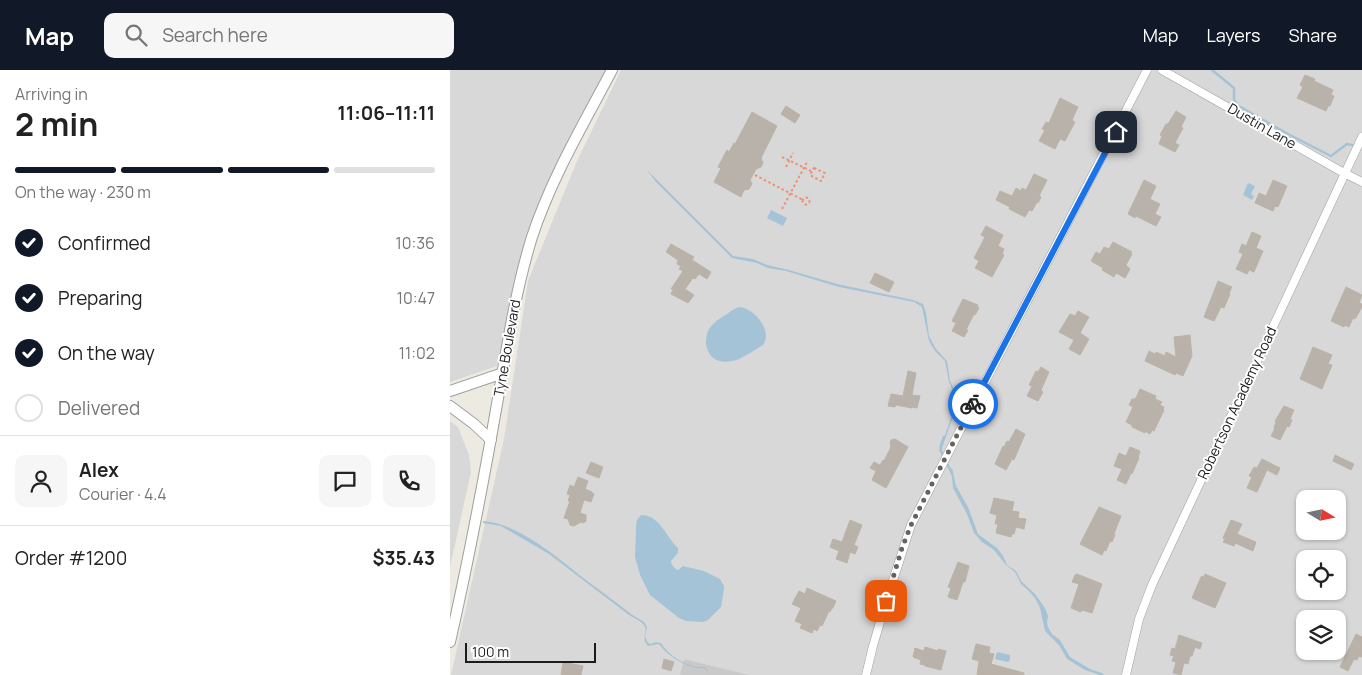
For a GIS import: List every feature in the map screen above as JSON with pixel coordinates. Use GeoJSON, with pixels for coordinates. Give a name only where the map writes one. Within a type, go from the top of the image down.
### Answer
{"type":"FeatureCollection","features":[{"type":"Feature","properties":{"kind":"street","name":"Tyne Boulevard"},"geometry":{"type":"LineString","coordinates":[[450,642],[467,566],[518,288],[538,220],[557,176],[612,70]]}},
{"type":"Feature","properties":{"kind":"street"},"geometry":{"type":"LineString","coordinates":[[866,675],[902,548],[911,525],[1147,70]]}},
{"type":"Feature","properties":{"kind":"street","name":"Dustin Lane"},"geometry":{"type":"LineString","coordinates":[[1162,70],[1362,182]]}},
{"type":"Feature","properties":{"kind":"street","name":"Robertson Academy Road"},"geometry":{"type":"LineString","coordinates":[[1126,675],[1139,619],[1152,585],[1362,137]]}},
{"type":"Feature","properties":{"kind":"street"},"geometry":{"type":"LineString","coordinates":[[450,391],[503,373]]}},
{"type":"Feature","properties":{"kind":"street"},"geometry":{"type":"LineString","coordinates":[[450,406],[491,440]]}},
{"type":"Feature","properties":{"kind":"path"},"geometry":{"type":"LineString","coordinates":[[786,167],[793,153]]}},
{"type":"Feature","properties":{"kind":"path"},"geometry":{"type":"LineString","coordinates":[[782,156],[812,171]]}},
{"type":"Feature","properties":{"kind":"path"},"geometry":{"type":"LineString","coordinates":[[782,209],[807,162]]}},
{"type":"Feature","properties":{"kind":"path"},"geometry":{"type":"LineString","coordinates":[[820,171],[821,167]]}},
{"type":"Feature","properties":{"kind":"path"},"geometry":{"type":"LineString","coordinates":[[814,168],[825,173],[822,180],[810,175],[812,171],[814,168]]}},
{"type":"Feature","properties":{"kind":"path"},"geometry":{"type":"LineString","coordinates":[[755,175],[803,200]]}},
{"type":"Feature","properties":{"kind":"path"},"geometry":{"type":"LineString","coordinates":[[814,182],[816,178]]}},
{"type":"Feature","properties":{"kind":"shaded area"},"geometry":{"type":"Polygon","coordinates":[[[450,70],[606,70],[571,135],[529,231],[497,366],[450,382],[450,70]]]}},
{"type":"Feature","properties":{"kind":"shaded area"},"geometry":{"type":"Polygon","coordinates":[[[621,70],[1362,70],[1362,675],[750,675],[684,659],[680,675],[451,675],[504,439],[528,281],[577,161],[621,70]]]}},
{"type":"Feature","properties":{"kind":"shaded area"},"geometry":{"type":"Polygon","coordinates":[[[450,421],[458,427],[469,455],[471,472],[450,567],[450,421]]]}},
{"type":"Feature","properties":{"kind":"shaded area"},"geometry":{"type":"Polygon","coordinates":[[[684,659],[750,675],[680,675],[684,659]]]}},
{"type":"Feature","properties":{"kind":"water"},"geometry":{"type":"Polygon","coordinates":[[[646,169],[733,256],[753,259],[767,265],[837,284],[913,300],[923,304],[929,336],[936,349],[947,361],[950,381],[959,400],[941,451],[939,452],[956,404],[956,397],[949,382],[945,361],[935,351],[929,341],[922,307],[914,302],[839,287],[786,271],[768,268],[757,263],[732,258],[657,183],[646,169]]]}},
{"type":"Feature","properties":{"kind":"water"},"geometry":{"type":"Polygon","coordinates":[[[1248,183],[1255,186],[1251,194],[1254,196],[1252,200],[1243,195],[1248,183]]]}},
{"type":"Feature","properties":{"kind":"water"},"geometry":{"type":"Polygon","coordinates":[[[771,210],[787,218],[783,226],[767,218],[771,210]]]}},
{"type":"Feature","properties":{"kind":"water"},"geometry":{"type":"Polygon","coordinates":[[[740,307],[757,316],[764,327],[765,339],[763,345],[739,359],[722,362],[710,355],[706,344],[706,336],[719,319],[740,307]]]}},
{"type":"Feature","properties":{"kind":"water"},"geometry":{"type":"Polygon","coordinates":[[[952,468],[956,486],[968,507],[978,534],[997,548],[1007,565],[1016,571],[1021,581],[1035,594],[1045,608],[1048,616],[1048,627],[1052,634],[1060,640],[1070,657],[1104,675],[1085,670],[1067,659],[1059,645],[1045,631],[1040,608],[1035,598],[1021,584],[1015,572],[1006,565],[994,550],[982,542],[974,533],[967,514],[953,488],[950,471],[952,468]]]}},
{"type":"Feature","properties":{"kind":"water"},"geometry":{"type":"Polygon","coordinates":[[[641,515],[648,516],[658,523],[678,548],[678,553],[671,561],[676,569],[678,570],[683,566],[704,571],[720,579],[724,586],[721,607],[708,620],[703,622],[686,621],[679,618],[650,595],[640,575],[635,557],[637,520],[641,515]]]}},
{"type":"Feature","properties":{"kind":"water"},"geometry":{"type":"Polygon","coordinates":[[[483,521],[509,528],[536,542],[644,622],[647,627],[645,637],[646,630],[641,622],[629,615],[549,554],[501,526],[483,523],[483,521]]]}},
{"type":"Feature","properties":{"kind":"water"},"geometry":{"type":"Polygon","coordinates":[[[645,637],[648,643],[661,643],[669,653],[680,661],[692,666],[705,667],[710,675],[704,668],[688,666],[677,660],[663,649],[659,644],[648,646],[645,637]]]}},
{"type":"Feature","properties":{"kind":"water"},"geometry":{"type":"Polygon","coordinates":[[[997,652],[1010,655],[1010,660],[1008,662],[995,659],[997,652]]]}},
{"type":"Feature","properties":{"kind":"building"},"geometry":{"type":"Polygon","coordinates":[[[1305,75],[1333,90],[1331,95],[1334,96],[1326,111],[1297,98],[1303,87],[1300,85],[1305,75]]]}},
{"type":"Feature","properties":{"kind":"building"},"geometry":{"type":"Polygon","coordinates":[[[1060,98],[1078,107],[1072,120],[1075,122],[1065,141],[1060,139],[1055,149],[1039,141],[1045,130],[1042,129],[1046,122],[1049,123],[1060,98]]]}},
{"type":"Feature","properties":{"kind":"building"},"geometry":{"type":"Polygon","coordinates":[[[786,106],[800,115],[795,123],[781,114],[786,106]]]}},
{"type":"Feature","properties":{"kind":"building"},"geometry":{"type":"Polygon","coordinates":[[[1176,111],[1186,117],[1181,127],[1183,128],[1175,143],[1179,145],[1175,152],[1159,144],[1162,136],[1160,135],[1176,111]]]}},
{"type":"Feature","properties":{"kind":"building"},"geometry":{"type":"Polygon","coordinates":[[[752,112],[777,126],[761,158],[763,163],[761,167],[756,169],[750,180],[752,184],[749,189],[744,190],[741,197],[714,182],[721,168],[718,167],[727,150],[729,152],[735,144],[752,112]]]}},
{"type":"Feature","properties":{"kind":"building"},"geometry":{"type":"Polygon","coordinates":[[[1034,174],[1047,180],[1039,196],[1041,197],[1038,203],[1032,211],[1029,210],[1025,217],[996,200],[1000,191],[1012,196],[1016,188],[1021,191],[1022,188],[1026,190],[1034,174]]]}},
{"type":"Feature","properties":{"kind":"building"},"geometry":{"type":"Polygon","coordinates":[[[1144,180],[1156,186],[1150,199],[1160,204],[1155,214],[1161,217],[1156,226],[1128,214],[1144,180]]]}},
{"type":"Feature","properties":{"kind":"building"},"geometry":{"type":"Polygon","coordinates":[[[1273,180],[1287,186],[1278,207],[1275,206],[1273,211],[1255,203],[1259,193],[1266,196],[1273,180]]]}},
{"type":"Feature","properties":{"kind":"building"},"geometry":{"type":"Polygon","coordinates":[[[986,226],[1003,235],[998,246],[1004,249],[1002,254],[1004,255],[992,277],[975,268],[979,261],[974,258],[985,237],[981,235],[986,226]]]}},
{"type":"Feature","properties":{"kind":"building"},"geometry":{"type":"Polygon","coordinates":[[[1252,232],[1261,236],[1256,248],[1263,251],[1254,272],[1249,270],[1247,274],[1236,269],[1243,254],[1239,252],[1242,244],[1246,246],[1252,232]]]}},
{"type":"Feature","properties":{"kind":"building"},"geometry":{"type":"Polygon","coordinates":[[[1113,242],[1132,252],[1126,265],[1130,269],[1125,278],[1116,273],[1114,277],[1091,261],[1096,252],[1100,254],[1104,247],[1109,249],[1113,242]]]}},
{"type":"Feature","properties":{"kind":"building"},"geometry":{"type":"Polygon","coordinates":[[[671,244],[694,257],[692,260],[711,272],[707,279],[699,274],[695,279],[693,278],[685,289],[694,295],[688,303],[671,294],[673,290],[671,289],[683,271],[679,269],[681,266],[677,264],[678,260],[666,252],[671,244]]]}},
{"type":"Feature","properties":{"kind":"building"},"geometry":{"type":"Polygon","coordinates":[[[875,273],[894,282],[889,292],[870,283],[875,273]]]}},
{"type":"Feature","properties":{"kind":"building"},"geometry":{"type":"Polygon","coordinates":[[[1218,281],[1232,287],[1224,308],[1221,307],[1214,321],[1204,317],[1218,281]]]}},
{"type":"Feature","properties":{"kind":"building"},"geometry":{"type":"Polygon","coordinates":[[[1346,287],[1362,295],[1359,303],[1362,304],[1362,307],[1355,319],[1353,318],[1349,327],[1345,325],[1344,327],[1331,321],[1346,287]]]}},
{"type":"Feature","properties":{"kind":"building"},"geometry":{"type":"Polygon","coordinates":[[[963,299],[978,305],[977,307],[979,308],[974,314],[964,337],[952,331],[956,323],[952,321],[963,299]]]}},
{"type":"Feature","properties":{"kind":"building"},"geometry":{"type":"Polygon","coordinates":[[[1078,311],[1089,317],[1080,333],[1089,339],[1080,355],[1069,349],[1074,340],[1059,332],[1070,314],[1075,316],[1078,311]]]}},
{"type":"Feature","properties":{"kind":"building"},"geometry":{"type":"Polygon","coordinates":[[[1190,335],[1192,356],[1183,376],[1176,373],[1175,375],[1145,361],[1149,351],[1165,356],[1166,352],[1176,357],[1174,337],[1190,335]]]}},
{"type":"Feature","properties":{"kind":"building"},"geometry":{"type":"Polygon","coordinates":[[[1313,347],[1332,355],[1328,364],[1332,365],[1322,389],[1300,379],[1313,347]]]}},
{"type":"Feature","properties":{"kind":"building"},"geometry":{"type":"Polygon","coordinates":[[[1041,367],[1049,372],[1038,401],[1027,396],[1032,386],[1029,385],[1036,371],[1038,372],[1041,367]]]}},
{"type":"Feature","properties":{"kind":"building"},"geometry":{"type":"Polygon","coordinates":[[[908,371],[916,373],[912,395],[920,396],[917,408],[896,405],[895,407],[888,406],[891,394],[903,396],[908,371]]]}},
{"type":"Feature","properties":{"kind":"building"},"geometry":{"type":"Polygon","coordinates":[[[1140,389],[1156,396],[1155,399],[1162,402],[1160,405],[1164,407],[1154,431],[1152,430],[1150,434],[1132,427],[1132,425],[1126,422],[1133,407],[1129,405],[1132,399],[1136,398],[1140,389]]]}},
{"type":"Feature","properties":{"kind":"building"},"geometry":{"type":"Polygon","coordinates":[[[1284,406],[1294,410],[1289,427],[1287,426],[1280,440],[1271,436],[1275,428],[1275,421],[1284,406]]]}},
{"type":"Feature","properties":{"kind":"building"},"geometry":{"type":"Polygon","coordinates":[[[1016,429],[1025,434],[1014,460],[1012,459],[1006,470],[995,464],[1003,446],[1007,441],[1009,442],[1016,429]]]}},
{"type":"Feature","properties":{"kind":"building"},"geometry":{"type":"Polygon","coordinates":[[[895,439],[908,447],[886,488],[872,480],[876,471],[870,468],[874,462],[880,465],[884,461],[891,447],[891,440],[895,439]]]}},
{"type":"Feature","properties":{"kind":"building"},"geometry":{"type":"Polygon","coordinates":[[[1130,447],[1140,451],[1139,458],[1126,484],[1117,480],[1122,469],[1114,466],[1119,453],[1126,456],[1130,447]]]}},
{"type":"Feature","properties":{"kind":"building"},"geometry":{"type":"Polygon","coordinates":[[[1335,455],[1354,464],[1351,470],[1333,461],[1335,455]]]}},
{"type":"Feature","properties":{"kind":"building"},"geometry":{"type":"Polygon","coordinates":[[[1262,459],[1280,468],[1277,475],[1267,470],[1257,492],[1247,488],[1252,477],[1249,476],[1262,459]]]}},
{"type":"Feature","properties":{"kind":"building"},"geometry":{"type":"Polygon","coordinates":[[[591,462],[603,467],[599,478],[586,473],[591,462]]]}},
{"type":"Feature","properties":{"kind":"building"},"geometry":{"type":"Polygon","coordinates":[[[578,477],[588,481],[585,489],[594,494],[591,502],[584,500],[580,513],[586,515],[586,521],[574,526],[570,525],[568,519],[564,518],[570,501],[568,501],[570,495],[567,494],[570,485],[574,487],[578,477]]]}},
{"type":"Feature","properties":{"kind":"building"},"geometry":{"type":"Polygon","coordinates":[[[994,498],[1014,502],[1012,511],[1019,512],[1018,518],[1026,519],[1024,529],[1016,527],[1011,537],[996,533],[997,515],[990,513],[994,498]]]}},
{"type":"Feature","properties":{"kind":"building"},"geometry":{"type":"Polygon","coordinates":[[[1099,507],[1121,516],[1112,542],[1110,541],[1102,555],[1080,544],[1099,507]]]}},
{"type":"Feature","properties":{"kind":"building"},"geometry":{"type":"Polygon","coordinates":[[[850,520],[862,525],[854,545],[858,547],[855,554],[850,552],[847,563],[836,559],[839,551],[830,547],[833,539],[842,542],[850,520]]]}},
{"type":"Feature","properties":{"kind":"building"},"geometry":{"type":"Polygon","coordinates":[[[1231,520],[1242,524],[1237,534],[1256,542],[1253,551],[1235,543],[1234,546],[1223,542],[1231,520]]]}},
{"type":"Feature","properties":{"kind":"building"},"geometry":{"type":"Polygon","coordinates":[[[958,562],[969,566],[965,582],[963,582],[957,600],[948,597],[951,588],[948,587],[958,562]]]}},
{"type":"Feature","properties":{"kind":"building"},"geometry":{"type":"Polygon","coordinates":[[[1077,574],[1102,584],[1092,613],[1082,610],[1081,612],[1071,608],[1079,584],[1072,582],[1077,574]]]}},
{"type":"Feature","properties":{"kind":"building"},"geometry":{"type":"Polygon","coordinates":[[[1205,574],[1226,583],[1215,608],[1192,598],[1201,577],[1204,577],[1205,574]]]}},
{"type":"Feature","properties":{"kind":"building"},"geometry":{"type":"Polygon","coordinates":[[[807,588],[836,601],[822,626],[820,625],[817,631],[814,629],[812,633],[800,628],[802,624],[795,621],[801,608],[792,604],[799,591],[805,594],[807,588]]]}},
{"type":"Feature","properties":{"kind":"building"},"geometry":{"type":"Polygon","coordinates":[[[1356,634],[1362,637],[1362,657],[1359,656],[1357,660],[1354,659],[1348,671],[1340,667],[1343,660],[1346,660],[1346,655],[1356,634]]]}},
{"type":"Feature","properties":{"kind":"building"},"geometry":{"type":"Polygon","coordinates":[[[1179,635],[1202,643],[1200,649],[1195,647],[1188,664],[1184,663],[1181,675],[1173,673],[1176,662],[1172,661],[1174,656],[1170,655],[1172,648],[1175,649],[1179,635]]]}},
{"type":"Feature","properties":{"kind":"building"},"geometry":{"type":"Polygon","coordinates":[[[976,644],[990,647],[989,653],[994,654],[991,664],[1024,673],[1024,675],[977,675],[979,661],[972,659],[976,644]]]}},
{"type":"Feature","properties":{"kind":"building"},"geometry":{"type":"Polygon","coordinates":[[[925,647],[946,651],[941,670],[920,664],[921,660],[913,657],[915,648],[924,651],[925,647]]]}},
{"type":"Feature","properties":{"kind":"building"},"geometry":{"type":"Polygon","coordinates":[[[664,659],[674,662],[671,671],[662,668],[664,659]]]}},
{"type":"Feature","properties":{"kind":"building"},"geometry":{"type":"Polygon","coordinates":[[[563,662],[583,666],[581,675],[561,675],[563,662]]]}},
{"type":"Feature","properties":{"kind":"waterway"},"geometry":{"type":"LineString","coordinates":[[1212,70],[1234,88],[1234,99],[1237,105],[1288,134],[1331,156],[1347,144],[1352,145]]}},
{"type":"Feature","properties":{"kind":"waterway"},"geometry":{"type":"LineString","coordinates":[[944,437],[941,452],[944,457]]}},
{"type":"Feature","properties":{"kind":"waterway"},"geometry":{"type":"LineString","coordinates":[[946,462],[952,473]]}},
{"type":"Feature","properties":{"kind":"way so far"},"geometry":{"type":"LineString","coordinates":[[886,601],[911,525],[973,404]]}},
{"type":"Feature","properties":{"kind":"route"},"geometry":{"type":"LineString","coordinates":[[973,404],[1116,132]]}}]}
